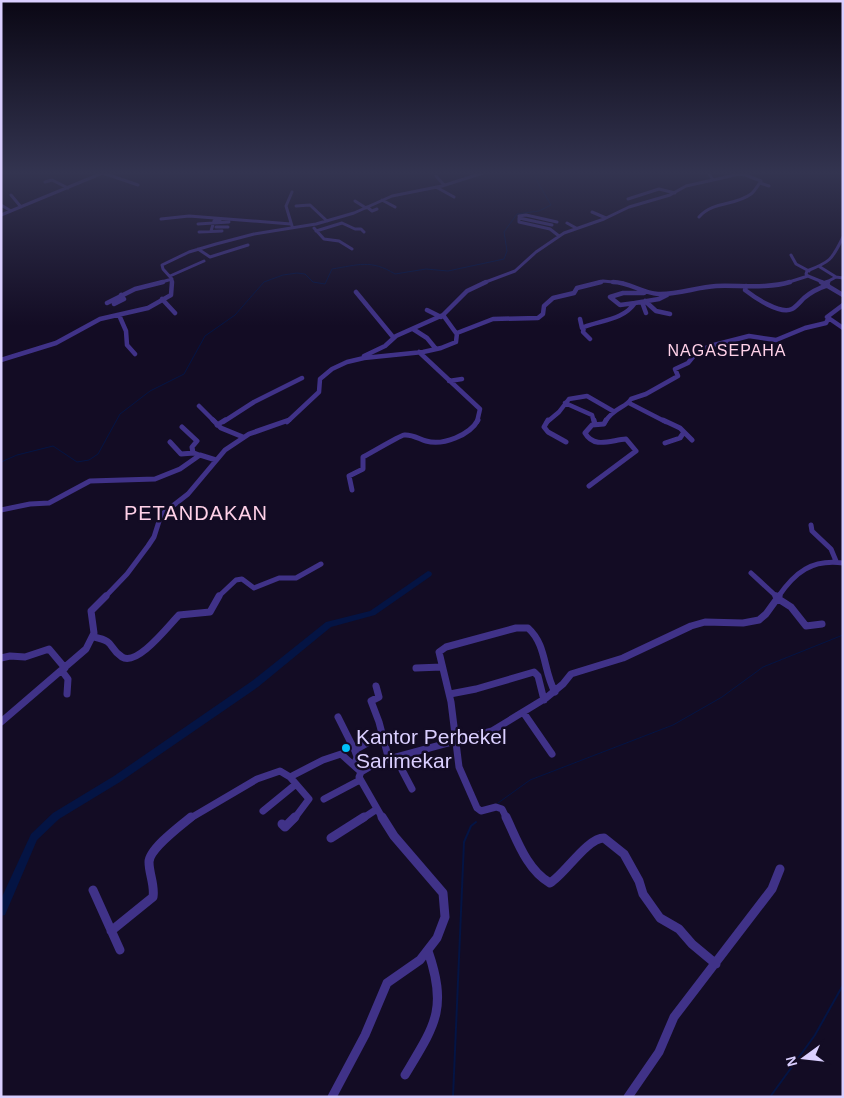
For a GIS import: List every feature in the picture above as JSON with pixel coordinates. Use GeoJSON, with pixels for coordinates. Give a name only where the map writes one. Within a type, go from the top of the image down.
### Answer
{"type":"FeatureCollection","features":[{"type":"Feature","properties":{"kind":"street"},"geometry":{"type":"LineString","coordinates":[[199,232],[212,227],[214,223]]}},
{"type":"Feature","properties":{"kind":"street"},"geometry":{"type":"LineString","coordinates":[[266,223],[292,226],[318,223]]}},
{"type":"Feature","properties":{"kind":"street"},"geometry":{"type":"LineString","coordinates":[[316,230],[342,223]]}},
{"type":"Feature","properties":{"kind":"street"},"geometry":{"type":"LineString","coordinates":[[344,223],[356,229],[361,229],[364,232]]}},
{"type":"Feature","properties":{"kind":"street"},"geometry":{"type":"LineString","coordinates":[[524,223],[550,229],[559,236]]}},
{"type":"Feature","properties":{"kind":"street"},"geometry":{"type":"LineString","coordinates":[[544,223],[552,225]]}},
{"type":"Feature","properties":{"kind":"street"},"geometry":{"type":"LineString","coordinates":[[567,223],[576,228]]}},
{"type":"Feature","properties":{"kind":"street"},"geometry":{"type":"LineString","coordinates":[[358,359],[384,346],[393,337],[442,316],[452,305],[453,300],[464,295],[468,290],[486,281],[515,271],[536,252],[559,236],[590,223]]}},
{"type":"Feature","properties":{"kind":"street"},"geometry":{"type":"LineString","coordinates":[[198,224],[222,231]]}},
{"type":"Feature","properties":{"kind":"street"},"geometry":{"type":"LineString","coordinates":[[194,228],[228,225]]}},
{"type":"Feature","properties":{"kind":"street"},"geometry":{"type":"LineString","coordinates":[[311,225],[324,239],[339,241],[352,249]]}},
{"type":"Feature","properties":{"kind":"street"},"geometry":{"type":"LineString","coordinates":[[1,360],[48,346],[76,334],[97,321],[147,308],[171,294],[171,278],[163,269],[163,264],[198,249],[292,226]]}},
{"type":"Feature","properties":{"kind":"street"},"geometry":{"type":"LineString","coordinates":[[681,291],[659,299],[620,305],[610,297],[623,293],[650,294],[715,286],[785,283],[820,267],[835,254],[843,237]]}},
{"type":"Feature","properties":{"kind":"street"},"geometry":{"type":"LineString","coordinates":[[198,249],[210,257],[248,245]]}},
{"type":"Feature","properties":{"kind":"street"},"geometry":{"type":"LineString","coordinates":[[791,255],[796,264],[843,295]]}},
{"type":"Feature","properties":{"kind":"street"},"geometry":{"type":"LineString","coordinates":[[107,303],[135,289],[189,272],[197,263],[204,261]]}},
{"type":"Feature","properties":{"kind":"street"},"geometry":{"type":"LineString","coordinates":[[820,267],[836,277],[843,278]]}},
{"type":"Feature","properties":{"kind":"street"},"geometry":{"type":"LineString","coordinates":[[746,286],[744,288],[753,296],[777,309],[787,311],[836,277]]}},
{"type":"Feature","properties":{"kind":"street"},"geometry":{"type":"LineString","coordinates":[[456,333],[493,319],[538,318],[543,314],[544,306],[553,298],[571,294],[576,288],[594,282],[621,282],[650,294]]}},
{"type":"Feature","properties":{"kind":"street"},"geometry":{"type":"LineString","coordinates":[[356,292],[393,337]]}},
{"type":"Feature","properties":{"kind":"street"},"geometry":{"type":"LineString","coordinates":[[114,304],[124,299],[121,296]]}},
{"type":"Feature","properties":{"kind":"street"},"geometry":{"type":"LineString","coordinates":[[162,299],[175,313]]}},
{"type":"Feature","properties":{"kind":"street"},"geometry":{"type":"LineString","coordinates":[[644,301],[646,313]]}},
{"type":"Feature","properties":{"kind":"street"},"geometry":{"type":"LineString","coordinates":[[644,301],[656,311],[670,314]]}},
{"type":"Feature","properties":{"kind":"street"},"geometry":{"type":"LineString","coordinates":[[582,328],[623,315],[635,303]]}},
{"type":"Feature","properties":{"kind":"street"},"geometry":{"type":"LineString","coordinates":[[589,486],[636,450],[626,439],[604,443],[590,439],[585,433],[595,424],[605,424],[613,410],[678,376],[675,369],[688,363],[697,352],[706,347],[749,336],[778,340],[805,328],[826,324],[828,315],[843,305]]}},
{"type":"Feature","properties":{"kind":"street"},"geometry":{"type":"LineString","coordinates":[[1,722],[86,650],[94,637],[95,630],[90,615],[93,607],[133,567],[152,540],[161,515],[188,494],[228,448],[243,437],[254,432],[282,425],[294,418],[319,392],[320,379],[326,372],[341,364],[358,359],[392,355],[402,356],[436,350],[456,342],[456,333],[442,316],[427,310]]}},
{"type":"Feature","properties":{"kind":"street"},"geometry":{"type":"LineString","coordinates":[[119,315],[126,331],[127,345],[135,354]]}},
{"type":"Feature","properties":{"kind":"street"},"geometry":{"type":"LineString","coordinates":[[580,319],[582,328],[590,339]]}},
{"type":"Feature","properties":{"kind":"street"},"geometry":{"type":"LineString","coordinates":[[828,319],[843,328]]}},
{"type":"Feature","properties":{"kind":"street"},"geometry":{"type":"LineString","coordinates":[[413,329],[427,338],[436,350]]}},
{"type":"Feature","properties":{"kind":"street"},"geometry":{"type":"LineString","coordinates":[[384,346],[392,355]]}},
{"type":"Feature","properties":{"kind":"street"},"geometry":{"type":"LineString","coordinates":[[352,490],[349,476],[363,469],[363,458],[406,434],[432,442],[460,435],[474,427],[481,413],[480,409],[420,352]]}},
{"type":"Feature","properties":{"kind":"street"},"geometry":{"type":"LineString","coordinates":[[217,425],[254,402],[302,378]]}},
{"type":"Feature","properties":{"kind":"street"},"geometry":{"type":"LineString","coordinates":[[449,381],[462,379]]}},
{"type":"Feature","properties":{"kind":"street"},"geometry":{"type":"LineString","coordinates":[[566,442],[548,432],[544,427],[549,419],[573,397],[588,396],[613,410]]}},
{"type":"Feature","properties":{"kind":"street"},"geometry":{"type":"LineString","coordinates":[[565,403],[592,415],[595,424]]}},
{"type":"Feature","properties":{"kind":"street"},"geometry":{"type":"LineString","coordinates":[[629,403],[684,432],[692,440]]}},
{"type":"Feature","properties":{"kind":"street"},"geometry":{"type":"LineString","coordinates":[[199,406],[217,425],[243,437]]}},
{"type":"Feature","properties":{"kind":"street"},"geometry":{"type":"LineString","coordinates":[[182,426],[197,441],[192,448],[196,454]]}},
{"type":"Feature","properties":{"kind":"street"},"geometry":{"type":"LineString","coordinates":[[665,443],[680,438],[684,432]]}},
{"type":"Feature","properties":{"kind":"street"},"geometry":{"type":"LineString","coordinates":[[170,442],[181,454],[196,454],[216,460]]}},
{"type":"Feature","properties":{"kind":"street"},"geometry":{"type":"LineString","coordinates":[[1,510],[30,504],[49,503],[90,481],[155,479],[180,469],[196,454]]}},
{"type":"Feature","properties":{"kind":"street"},"geometry":{"type":"LineString","coordinates":[[811,525],[812,531],[830,548],[839,562]]}},
{"type":"Feature","properties":{"kind":"street"},"geometry":{"type":"LineString","coordinates":[[324,799],[360,776],[370,765],[492,731],[544,700],[555,692],[573,673],[623,658],[695,624],[705,622],[743,623],[759,620],[766,614],[788,583],[809,566],[819,562],[839,562]]}},
{"type":"Feature","properties":{"kind":"street"},"geometry":{"type":"LineString","coordinates":[[94,637],[108,640],[122,657],[134,658],[141,654],[179,615],[210,612],[217,598],[236,580],[242,580],[254,588],[279,578],[296,578],[321,564]]}},
{"type":"Feature","properties":{"kind":"street"},"geometry":{"type":"LineString","coordinates":[[751,572],[791,608],[807,626],[822,624]]}},
{"type":"Feature","properties":{"kind":"street"},"geometry":{"type":"LineString","coordinates":[[555,692],[551,685],[537,637],[530,629],[525,627],[442,649],[439,652],[438,656],[450,694],[455,742],[461,774],[477,808],[481,811],[496,807],[502,809],[517,842],[546,882],[554,881],[582,851],[588,849],[600,838],[604,838],[624,854],[639,881],[643,894],[660,918],[678,929],[692,944],[716,964]]}},
{"type":"Feature","properties":{"kind":"street"},"geometry":{"type":"LineString","coordinates":[[1,658],[10,656],[25,657],[49,648],[64,669],[68,679],[67,694]]}},
{"type":"Feature","properties":{"kind":"street"},"geometry":{"type":"LineString","coordinates":[[416,668],[442,667]]}},
{"type":"Feature","properties":{"kind":"street"},"geometry":{"type":"LineString","coordinates":[[450,694],[476,689],[534,672],[538,676],[544,700]]}},
{"type":"Feature","properties":{"kind":"street"},"geometry":{"type":"LineString","coordinates":[[376,686],[379,696],[371,701],[379,722],[389,760]]}},
{"type":"Feature","properties":{"kind":"street"},"geometry":{"type":"LineString","coordinates":[[523,712],[552,754]]}},
{"type":"Feature","properties":{"kind":"street"},"geometry":{"type":"LineString","coordinates":[[338,718],[354,750],[355,764]]}},
{"type":"Feature","properties":{"kind":"street"},"geometry":{"type":"LineString","coordinates":[[354,750],[382,735]]}},
{"type":"Feature","properties":{"kind":"street"},"geometry":{"type":"LineString","coordinates":[[290,777],[339,754],[344,755],[355,764],[377,810],[394,836],[421,865],[444,896],[444,921],[428,951],[420,960],[396,974],[387,983],[365,1035],[334,1095]]}},
{"type":"Feature","properties":{"kind":"street"},"geometry":{"type":"LineString","coordinates":[[398,758],[412,789]]}},
{"type":"Feature","properties":{"kind":"street"},"geometry":{"type":"LineString","coordinates":[[111,931],[153,897],[156,891],[148,858],[151,852],[178,827],[263,776],[280,771],[290,777],[307,796],[309,801],[289,825],[285,827],[282,824]]}},
{"type":"Feature","properties":{"kind":"street"},"geometry":{"type":"LineString","coordinates":[[263,811],[296,784]]}},
{"type":"Feature","properties":{"kind":"street"},"geometry":{"type":"LineString","coordinates":[[331,838],[377,810]]}},
{"type":"Feature","properties":{"kind":"street"},"geometry":{"type":"LineString","coordinates":[[628,1097],[659,1052],[674,1017],[772,888],[780,869]]}},
{"type":"Feature","properties":{"kind":"street"},"geometry":{"type":"LineString","coordinates":[[93,890],[120,950]]}},
{"type":"Feature","properties":{"kind":"street"},"geometry":{"type":"LineString","coordinates":[[405,1075],[433,1022],[438,1007],[435,976],[428,951]]}},
{"type":"Feature","properties":{"kind":"waterway"},"geometry":{"type":"LineString","coordinates":[[1,462],[17,455],[53,446],[77,462],[89,460],[98,454],[120,414],[150,391],[184,374],[205,336],[235,315],[264,282],[283,275],[297,273],[305,274],[313,282],[325,284],[332,269],[364,264],[379,266],[395,274],[426,269],[448,271],[504,259],[507,251],[504,232],[510,223]]}},
{"type":"Feature","properties":{"kind":"waterway"},"geometry":{"type":"LineString","coordinates":[[1,911],[34,837],[56,816],[117,779],[255,684],[329,624],[372,613],[428,574]]}},
{"type":"Feature","properties":{"kind":"waterway"},"geometry":{"type":"LineString","coordinates":[[498,803],[530,780],[673,725],[722,697],[763,667],[843,635]]}},
{"type":"Feature","properties":{"kind":"waterway"},"geometry":{"type":"LineString","coordinates":[[453,1097],[464,842],[471,826],[476,822]]}},
{"type":"Feature","properties":{"kind":"waterway"},"geometry":{"type":"LineString","coordinates":[[770,1097],[815,1035],[843,985]]}},
{"type":"Feature","properties":{"kind":"place","name":"Kantor Perbekel Sarimekar"},"geometry":{"type":"Point","coordinates":[346,748]}},
{"type":"Feature","properties":{"kind":"district","name":"NAGASEPAHA"},"geometry":{"type":"Point","coordinates":[727,350]}},
{"type":"Feature","properties":{"kind":"district","name":"PETANDAKAN"},"geometry":{"type":"Point","coordinates":[196,513]}}]}
